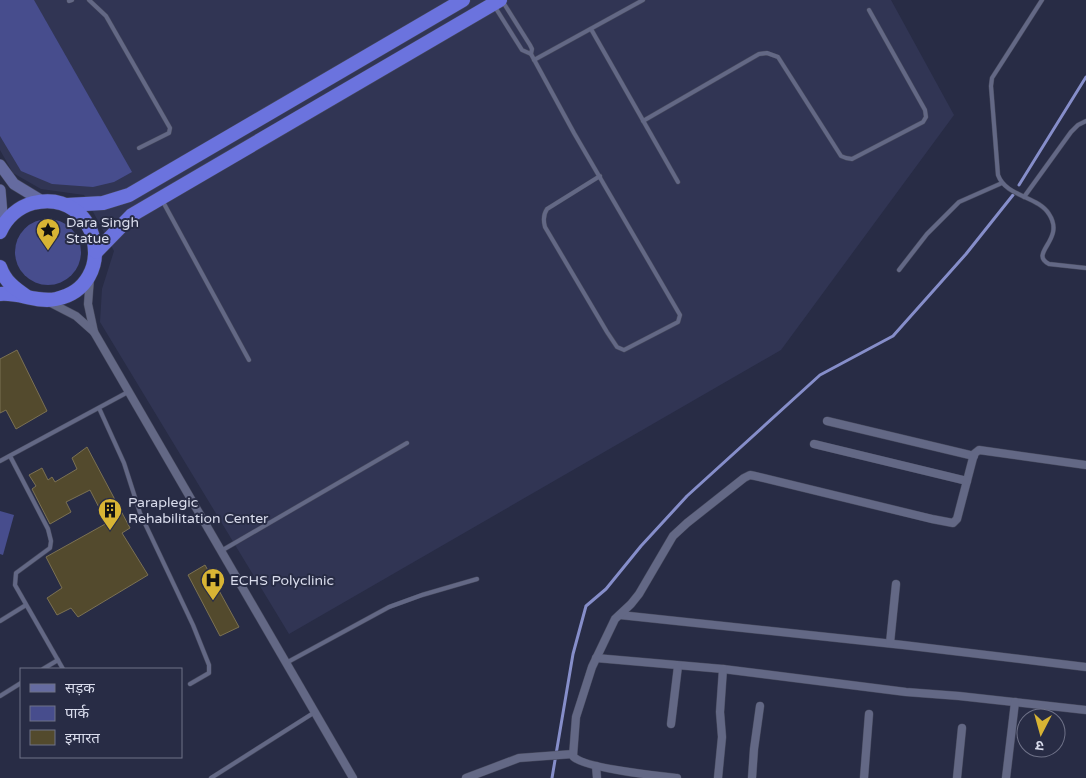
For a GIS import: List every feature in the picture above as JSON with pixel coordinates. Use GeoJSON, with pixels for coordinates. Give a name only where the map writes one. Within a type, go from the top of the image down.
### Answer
{"type":"FeatureCollection","features":[{"type":"Feature","properties":{"kind":"highway"},"geometry":{"type":"LineString","coordinates":[[2,229],[13,213],[27,205],[42,201],[67,205],[103,203],[129,195],[463,0]]}},
{"type":"Feature","properties":{"kind":"highway"},"geometry":{"type":"LineString","coordinates":[[96,252],[132,215],[498,1]]}},
{"type":"Feature","properties":{"kind":"highway"},"geometry":{"type":"LineString","coordinates":[[0,294],[45,300],[67,296],[85,283],[91,274],[96,252],[95,238],[89,224],[80,213],[67,205]]}},
{"type":"Feature","properties":{"kind":"highway"},"geometry":{"type":"LineString","coordinates":[[0,267],[3,275],[13,288],[26,296]]}},
{"type":"Feature","properties":{"kind":"main road"},"geometry":{"type":"LineString","coordinates":[[0,164],[14,184],[42,201]]}},
{"type":"Feature","properties":{"kind":"main road"},"geometry":{"type":"LineString","coordinates":[[0,190],[2,229]]}},
{"type":"Feature","properties":{"kind":"street"},"geometry":{"type":"LineString","coordinates":[[91,274],[88,304],[94,332],[353,778]]}},
{"type":"Feature","properties":{"kind":"street"},"geometry":{"type":"LineString","coordinates":[[45,300],[76,316],[94,332]]}},
{"type":"Feature","properties":{"kind":"street"},"geometry":{"type":"LineString","coordinates":[[827,421],[974,456]]}},
{"type":"Feature","properties":{"kind":"street"},"geometry":{"type":"LineString","coordinates":[[814,444],[967,481]]}},
{"type":"Feature","properties":{"kind":"street"},"geometry":{"type":"LineString","coordinates":[[677,778],[596,766],[576,760],[573,758],[573,754],[576,717],[596,658],[615,619],[639,594],[673,536],[748,476],[755,476],[953,523],[957,519],[976,452],[982,450],[1086,465]]}},
{"type":"Feature","properties":{"kind":"street"},"geometry":{"type":"LineString","coordinates":[[890,643],[896,584]]}},
{"type":"Feature","properties":{"kind":"street"},"geometry":{"type":"LineString","coordinates":[[620,615],[890,643],[1086,668]]}},
{"type":"Feature","properties":{"kind":"street"},"geometry":{"type":"LineString","coordinates":[[596,658],[723,669],[906,692],[1086,710]]}},
{"type":"Feature","properties":{"kind":"street"},"geometry":{"type":"LineString","coordinates":[[671,724],[678,666]]}},
{"type":"Feature","properties":{"kind":"street"},"geometry":{"type":"LineString","coordinates":[[718,778],[722,736],[720,712],[723,669]]}},
{"type":"Feature","properties":{"kind":"street"},"geometry":{"type":"LineString","coordinates":[[1006,778],[1015,702]]}},
{"type":"Feature","properties":{"kind":"street"},"geometry":{"type":"LineString","coordinates":[[752,778],[760,706]]}},
{"type":"Feature","properties":{"kind":"street"},"geometry":{"type":"LineString","coordinates":[[864,778],[869,714]]}},
{"type":"Feature","properties":{"kind":"street"},"geometry":{"type":"LineString","coordinates":[[957,778],[962,728]]}},
{"type":"Feature","properties":{"kind":"street"},"geometry":{"type":"LineString","coordinates":[[466,778],[519,758],[573,754]]}},
{"type":"Feature","properties":{"kind":"street"},"geometry":{"type":"LineString","coordinates":[[596,766],[597,778]]}},
{"type":"Feature","properties":{"kind":"lane"},"geometry":{"type":"LineString","coordinates":[[89,0],[106,16],[170,128],[169,133],[138,148]]}},
{"type":"Feature","properties":{"kind":"lane"},"geometry":{"type":"LineString","coordinates":[[534,60],[643,0]]}},
{"type":"Feature","properties":{"kind":"lane"},"geometry":{"type":"LineString","coordinates":[[1042,0],[992,78],[998,175],[1002,183],[1049,213],[1055,228],[1053,238],[1043,252],[1042,257],[1044,261],[1049,264],[1086,268]]}},
{"type":"Feature","properties":{"kind":"lane"},"geometry":{"type":"LineString","coordinates":[[498,1],[522,50],[531,54]]}},
{"type":"Feature","properties":{"kind":"lane"},"geometry":{"type":"LineString","coordinates":[[498,1],[530,45],[534,60],[600,176],[680,318],[678,322],[624,350],[617,347],[607,332],[545,227],[543,220],[547,209],[600,176]]}},
{"type":"Feature","properties":{"kind":"lane"},"geometry":{"type":"LineString","coordinates":[[643,121],[759,54],[768,52],[778,57],[841,156],[852,159],[922,122],[926,116],[925,110],[869,10]]}},
{"type":"Feature","properties":{"kind":"lane"},"geometry":{"type":"LineString","coordinates":[[591,28],[678,182]]}},
{"type":"Feature","properties":{"kind":"lane"},"geometry":{"type":"LineString","coordinates":[[1024,196],[1071,132],[1078,125],[1086,121]]}},
{"type":"Feature","properties":{"kind":"lane"},"geometry":{"type":"LineString","coordinates":[[899,270],[927,234],[959,202],[1002,183]]}},
{"type":"Feature","properties":{"kind":"lane"},"geometry":{"type":"LineString","coordinates":[[161,198],[249,360]]}},
{"type":"Feature","properties":{"kind":"lane"},"geometry":{"type":"LineString","coordinates":[[0,461],[128,392]]}},
{"type":"Feature","properties":{"kind":"lane"},"geometry":{"type":"LineString","coordinates":[[99,408],[124,463],[140,513],[193,625],[209,665],[209,673],[190,684]]}},
{"type":"Feature","properties":{"kind":"lane"},"geometry":{"type":"LineString","coordinates":[[221,551],[407,443]]}},
{"type":"Feature","properties":{"kind":"lane"},"geometry":{"type":"LineString","coordinates":[[10,456],[51,534],[50,548],[16,573],[16,585],[62,668]]}},
{"type":"Feature","properties":{"kind":"lane"},"geometry":{"type":"LineString","coordinates":[[286,663],[389,607],[477,579]]}},
{"type":"Feature","properties":{"kind":"lane"},"geometry":{"type":"LineString","coordinates":[[0,621],[26,605]]}},
{"type":"Feature","properties":{"kind":"lane"},"geometry":{"type":"LineString","coordinates":[[44,668],[58,660]]}},
{"type":"Feature","properties":{"kind":"lane"},"geometry":{"type":"LineString","coordinates":[[0,696],[20,684]]}},
{"type":"Feature","properties":{"kind":"lane"},"geometry":{"type":"LineString","coordinates":[[211,778],[315,712]]}},
{"type":"Feature","properties":{"kind":"shaded area"},"geometry":{"type":"Polygon","coordinates":[[[0,0],[891,0],[954,115],[781,350],[289,634],[100,322],[102,289],[114,251],[84,195],[41,189],[13,173],[0,150],[0,0]]]}},
{"type":"Feature","properties":{"kind":"green space"},"geometry":{"type":"Polygon","coordinates":[[[0,0],[34,0],[132,172],[114,182],[93,187],[52,184],[21,171],[0,136],[0,0]]]}},
{"type":"Feature","properties":{"kind":"green space"},"geometry":{"type":"Polygon","coordinates":[[[48,219],[61,222],[71,229],[78,239],[81,252],[78,265],[71,275],[61,282],[48,285],[35,282],[25,275],[18,265],[15,252],[18,239],[25,229],[35,222],[48,219]]]}},
{"type":"Feature","properties":{"kind":"green space"},"geometry":{"type":"Polygon","coordinates":[[[0,511],[14,515],[3,555],[0,554],[0,511]]]}},
{"type":"Feature","properties":{"kind":"building"},"geometry":{"type":"Polygon","coordinates":[[[17,350],[47,411],[16,429],[6,410],[0,413],[0,359],[17,350]]]}},
{"type":"Feature","properties":{"kind":"building","name":"Paraplegic Rehabilitation Center"},"geometry":{"type":"Polygon","coordinates":[[[87,447],[130,528],[122,533],[148,575],[78,617],[71,608],[57,615],[47,598],[62,588],[46,557],[107,523],[90,490],[66,502],[71,512],[50,524],[32,489],[36,486],[29,475],[42,468],[48,480],[52,477],[55,482],[77,469],[72,458],[87,447]]]}},
{"type":"Feature","properties":{"kind":"building","name":"ECHS Polyclinic"},"geometry":{"type":"Polygon","coordinates":[[[205,565],[239,627],[220,636],[188,575],[205,565]]]}},
{"type":"Feature","properties":{"kind":"waterway"},"geometry":{"type":"LineString","coordinates":[[1019,185],[1086,77]]}},
{"type":"Feature","properties":{"kind":"waterway"},"geometry":{"type":"LineString","coordinates":[[552,778],[573,654],[586,606],[606,589],[641,546],[687,496],[820,375],[893,336],[966,254],[1013,195]]}},
{"type":"Feature","properties":{"kind":"place","name":"Dara Singh Statue"},"geometry":{"type":"Point","coordinates":[48,251]}},
{"type":"Feature","properties":{"kind":"place","name":"Paraplegic Rehabilitation Center"},"geometry":{"type":"Point","coordinates":[110,531]}},
{"type":"Feature","properties":{"kind":"place","name":"ECHS Polyclinic"},"geometry":{"type":"Point","coordinates":[213,601]}}]}
